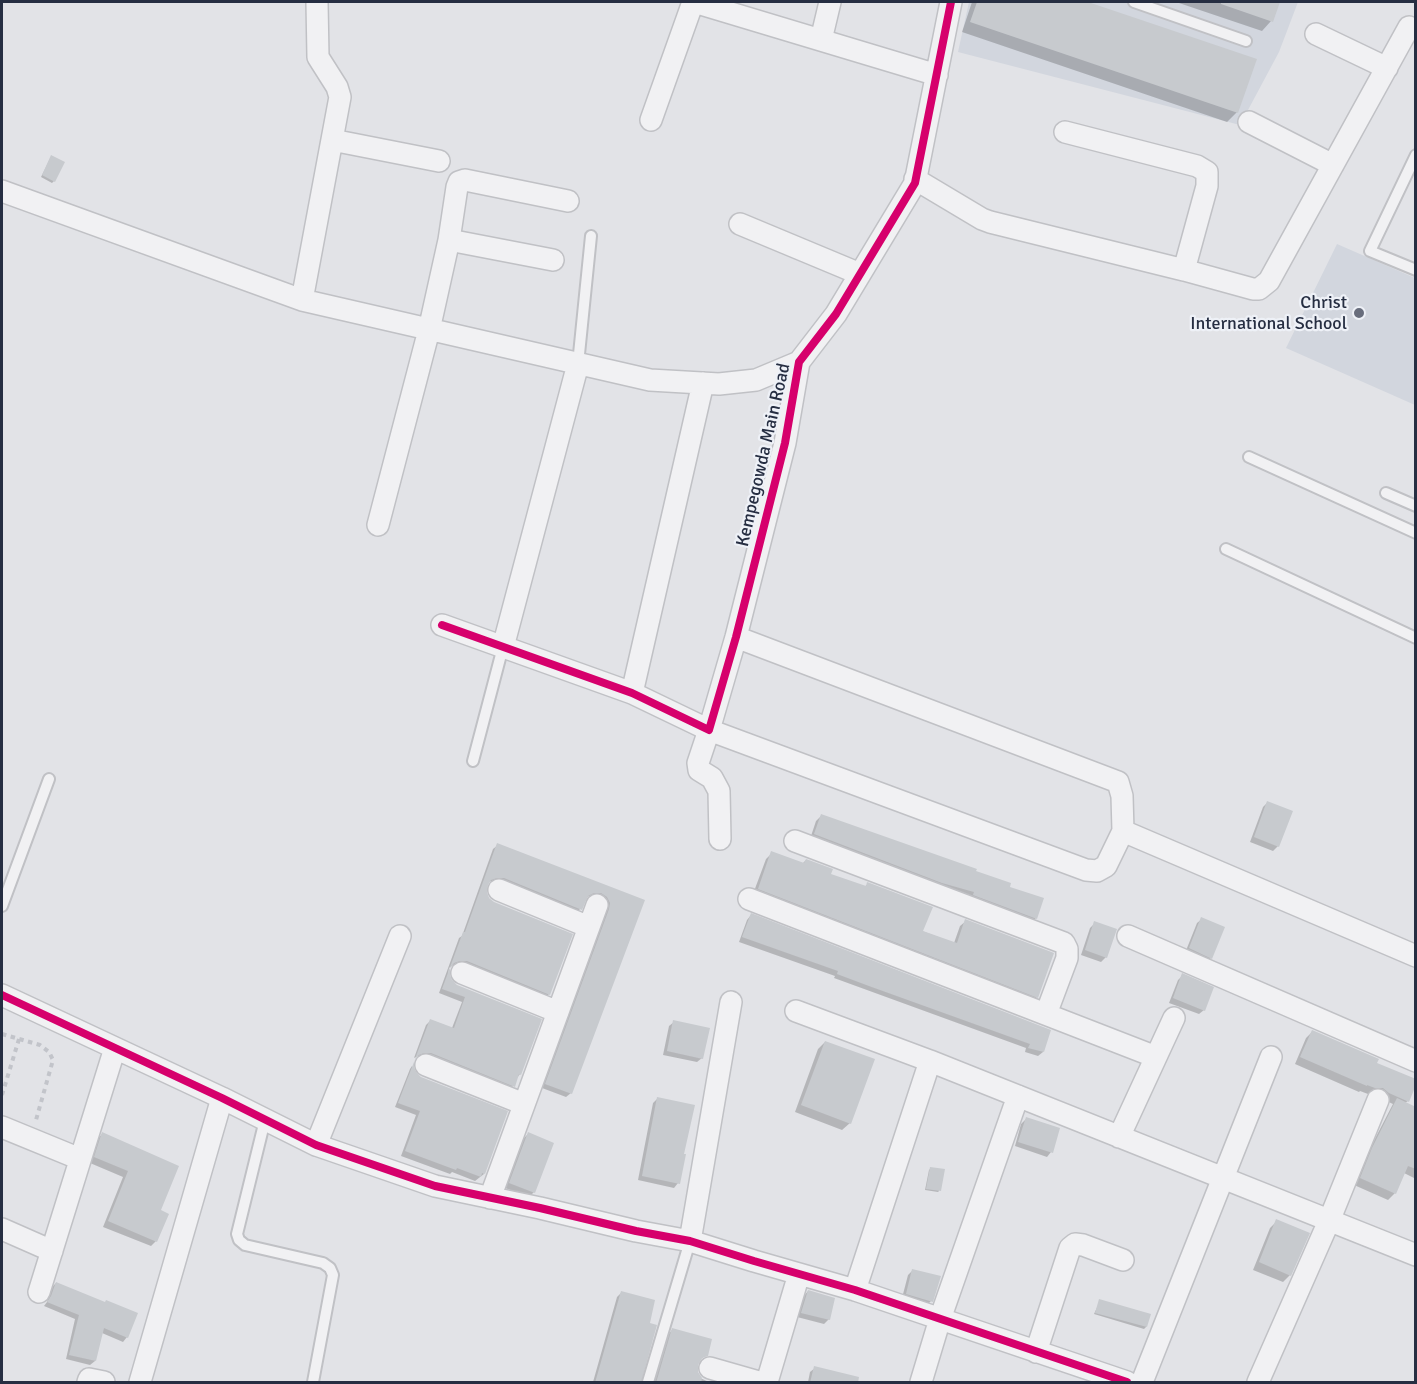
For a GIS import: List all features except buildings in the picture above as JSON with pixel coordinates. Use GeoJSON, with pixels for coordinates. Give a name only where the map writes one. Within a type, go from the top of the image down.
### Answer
{"type":"FeatureCollection","features":[{"type":"Feature","properties":{"kind":"street"},"geometry":{"type":"LineString","coordinates":[[302,300],[340,97],[337,87],[318,57],[317,2]]}},
{"type":"Feature","properties":{"kind":"street"},"geometry":{"type":"LineString","coordinates":[[651,120],[693,2],[732,7],[821,40],[937,75]]}},
{"type":"Feature","properties":{"kind":"street"},"geometry":{"type":"LineString","coordinates":[[821,40],[830,2]]}},
{"type":"Feature","properties":{"kind":"street","name":"Kempegowda Main Road"},"geometry":{"type":"LineString","coordinates":[[720,839],[719,791],[712,778],[699,770],[698,763],[736,637],[785,443],[799,362],[836,314],[915,183],[951,2]]}},
{"type":"Feature","properties":{"kind":"street"},"geometry":{"type":"LineString","coordinates":[[915,179],[990,222],[1184,270],[1253,290],[1259,289],[1269,281],[1408,27]]}},
{"type":"Feature","properties":{"kind":"street"},"geometry":{"type":"LineString","coordinates":[[1316,34],[1387,68]]}},
{"type":"Feature","properties":{"kind":"street"},"geometry":{"type":"LineString","coordinates":[[1249,122],[1333,165]]}},
{"type":"Feature","properties":{"kind":"street"},"geometry":{"type":"LineString","coordinates":[[1065,132],[1197,166],[1207,172],[1208,186],[1184,270]]}},
{"type":"Feature","properties":{"kind":"street"},"geometry":{"type":"LineString","coordinates":[[332,140],[439,161]]}},
{"type":"Feature","properties":{"kind":"street"},"geometry":{"type":"LineString","coordinates":[[378,525],[429,330],[459,182],[465,180],[568,201]]}},
{"type":"Feature","properties":{"kind":"street"},"geometry":{"type":"LineString","coordinates":[[2,191],[302,300],[650,380],[719,384],[756,380],[799,362]]}},
{"type":"Feature","properties":{"kind":"street"},"geometry":{"type":"LineString","coordinates":[[740,224],[860,274]]}},
{"type":"Feature","properties":{"kind":"street"},"geometry":{"type":"LineString","coordinates":[[448,240],[553,260]]}},
{"type":"Feature","properties":{"kind":"street"},"geometry":{"type":"LineString","coordinates":[[503,647],[578,364]]}},
{"type":"Feature","properties":{"kind":"street"},"geometry":{"type":"LineString","coordinates":[[632,693],[704,383]]}},
{"type":"Feature","properties":{"kind":"street"},"geometry":{"type":"LineString","coordinates":[[442,625],[632,693],[709,730],[1086,870],[1097,871],[1106,866],[1123,831],[1122,796],[1118,782],[736,637]]}},
{"type":"Feature","properties":{"kind":"street"},"geometry":{"type":"LineString","coordinates":[[1123,831],[1416,956]]}},
{"type":"Feature","properties":{"kind":"street"},"geometry":{"type":"LineString","coordinates":[[795,842],[1064,943],[1067,958],[1046,1014]]}},
{"type":"Feature","properties":{"kind":"street"},"geometry":{"type":"LineString","coordinates":[[499,890],[589,927]]}},
{"type":"Feature","properties":{"kind":"street"},"geometry":{"type":"LineString","coordinates":[[749,899],[1156,1057]]}},
{"type":"Feature","properties":{"kind":"street"},"geometry":{"type":"LineString","coordinates":[[490,1198],[597,905]]}},
{"type":"Feature","properties":{"kind":"street"},"geometry":{"type":"LineString","coordinates":[[316,1145],[400,936]]}},
{"type":"Feature","properties":{"kind":"street"},"geometry":{"type":"LineString","coordinates":[[1128,936],[1416,1061]]}},
{"type":"Feature","properties":{"kind":"street"},"geometry":{"type":"LineString","coordinates":[[462,974],[558,1012]]}},
{"type":"Feature","properties":{"kind":"street"},"geometry":{"type":"LineString","coordinates":[[2,995],[222,1098],[316,1145],[435,1186],[636,1232],[690,1241],[855,1290],[1127,1383]]}},
{"type":"Feature","properties":{"kind":"street"},"geometry":{"type":"LineString","coordinates":[[690,1241],[731,1002]]}},
{"type":"Feature","properties":{"kind":"street"},"geometry":{"type":"LineString","coordinates":[[796,1011],[930,1061],[1416,1255]]}},
{"type":"Feature","properties":{"kind":"street"},"geometry":{"type":"LineString","coordinates":[[1119,1137],[1174,1018]]}},
{"type":"Feature","properties":{"kind":"street"},"geometry":{"type":"LineString","coordinates":[[39,1292],[115,1048]]}},
{"type":"Feature","properties":{"kind":"street"},"geometry":{"type":"LineString","coordinates":[[1142,1383],[1271,1057]]}},
{"type":"Feature","properties":{"kind":"street"},"geometry":{"type":"LineString","coordinates":[[855,1290],[930,1061]]}},
{"type":"Feature","properties":{"kind":"street"},"geometry":{"type":"LineString","coordinates":[[426,1065],[524,1104]]}},
{"type":"Feature","properties":{"kind":"street"},"geometry":{"type":"LineString","coordinates":[[921,1383],[940,1319],[1018,1096]]}},
{"type":"Feature","properties":{"kind":"street"},"geometry":{"type":"LineString","coordinates":[[140,1383],[222,1098]]}},
{"type":"Feature","properties":{"kind":"street"},"geometry":{"type":"LineString","coordinates":[[1258,1383],[1329,1221],[1378,1100]]}},
{"type":"Feature","properties":{"kind":"street"},"geometry":{"type":"LineString","coordinates":[[2,1127],[80,1159]]}},
{"type":"Feature","properties":{"kind":"street"},"geometry":{"type":"LineString","coordinates":[[2,1229],[52,1251]]}},
{"type":"Feature","properties":{"kind":"street"},"geometry":{"type":"LineString","coordinates":[[1036,1352],[1070,1248],[1075,1244],[1083,1245],[1123,1260]]}},
{"type":"Feature","properties":{"kind":"street"},"geometry":{"type":"LineString","coordinates":[[767,1383],[799,1274]]}},
{"type":"Feature","properties":{"kind":"street"},"geometry":{"type":"LineString","coordinates":[[710,1368],[759,1383]]}},
{"type":"Feature","properties":{"kind":"street"},"geometry":{"type":"LineString","coordinates":[[88,1383],[89,1380],[104,1383]]}},
{"type":"Feature","properties":{"kind":"lane"},"geometry":{"type":"LineString","coordinates":[[1134,2],[1246,41]]}},
{"type":"Feature","properties":{"kind":"lane"},"geometry":{"type":"LineString","coordinates":[[1416,154],[1370,251],[1416,270]]}},
{"type":"Feature","properties":{"kind":"lane"},"geometry":{"type":"LineString","coordinates":[[578,364],[591,236]]}},
{"type":"Feature","properties":{"kind":"lane"},"geometry":{"type":"LineString","coordinates":[[1249,457],[1416,532]]}},
{"type":"Feature","properties":{"kind":"lane"},"geometry":{"type":"LineString","coordinates":[[1386,493],[1416,507]]}},
{"type":"Feature","properties":{"kind":"lane"},"geometry":{"type":"LineString","coordinates":[[1226,549],[1416,638]]}},
{"type":"Feature","properties":{"kind":"lane"},"geometry":{"type":"LineString","coordinates":[[473,761],[503,647]]}},
{"type":"Feature","properties":{"kind":"lane"},"geometry":{"type":"LineString","coordinates":[[2,906],[49,779]]}},
{"type":"Feature","properties":{"kind":"lane"},"geometry":{"type":"LineString","coordinates":[[265,1120],[237,1234],[239,1240],[245,1245],[323,1263],[330,1268],[333,1275],[313,1383]]}},
{"type":"Feature","properties":{"kind":"lane"},"geometry":{"type":"LineString","coordinates":[[648,1383],[690,1241]]}},
{"type":"Feature","properties":{"kind":"path"},"geometry":{"type":"LineString","coordinates":[[2,1034],[40,1046],[49,1052],[53,1060],[36,1120],[27,1116]]}},
{"type":"Feature","properties":{"kind":"path"},"geometry":{"type":"LineString","coordinates":[[2,1095],[19,1039]]}},
{"type":"Feature","properties":{"kind":"shaded area"},"geometry":{"type":"Polygon","coordinates":[[[969,2],[1298,2],[1279,52],[1240,125],[958,52],[969,2]]]}},
{"type":"Feature","properties":{"kind":"shaded area","name":"Christ International School"},"geometry":{"type":"Polygon","coordinates":[[[1337,244],[1415,278],[1415,405],[1286,348],[1337,244]]]}},
{"type":"Feature","properties":{"kind":"cycle path"},"geometry":{"type":"LineString","coordinates":[[442,625],[632,693],[709,730],[736,637],[785,443],[799,362],[836,314],[915,183],[951,2]]}},
{"type":"Feature","properties":{"kind":"cycle path"},"geometry":{"type":"LineString","coordinates":[[2,995],[222,1098],[316,1145],[435,1186],[690,1241],[855,1290],[1127,1382]]}},
{"type":"Feature","properties":{"kind":"place","name":"Christ International School"},"geometry":{"type":"Point","coordinates":[1359,313]}}]}
